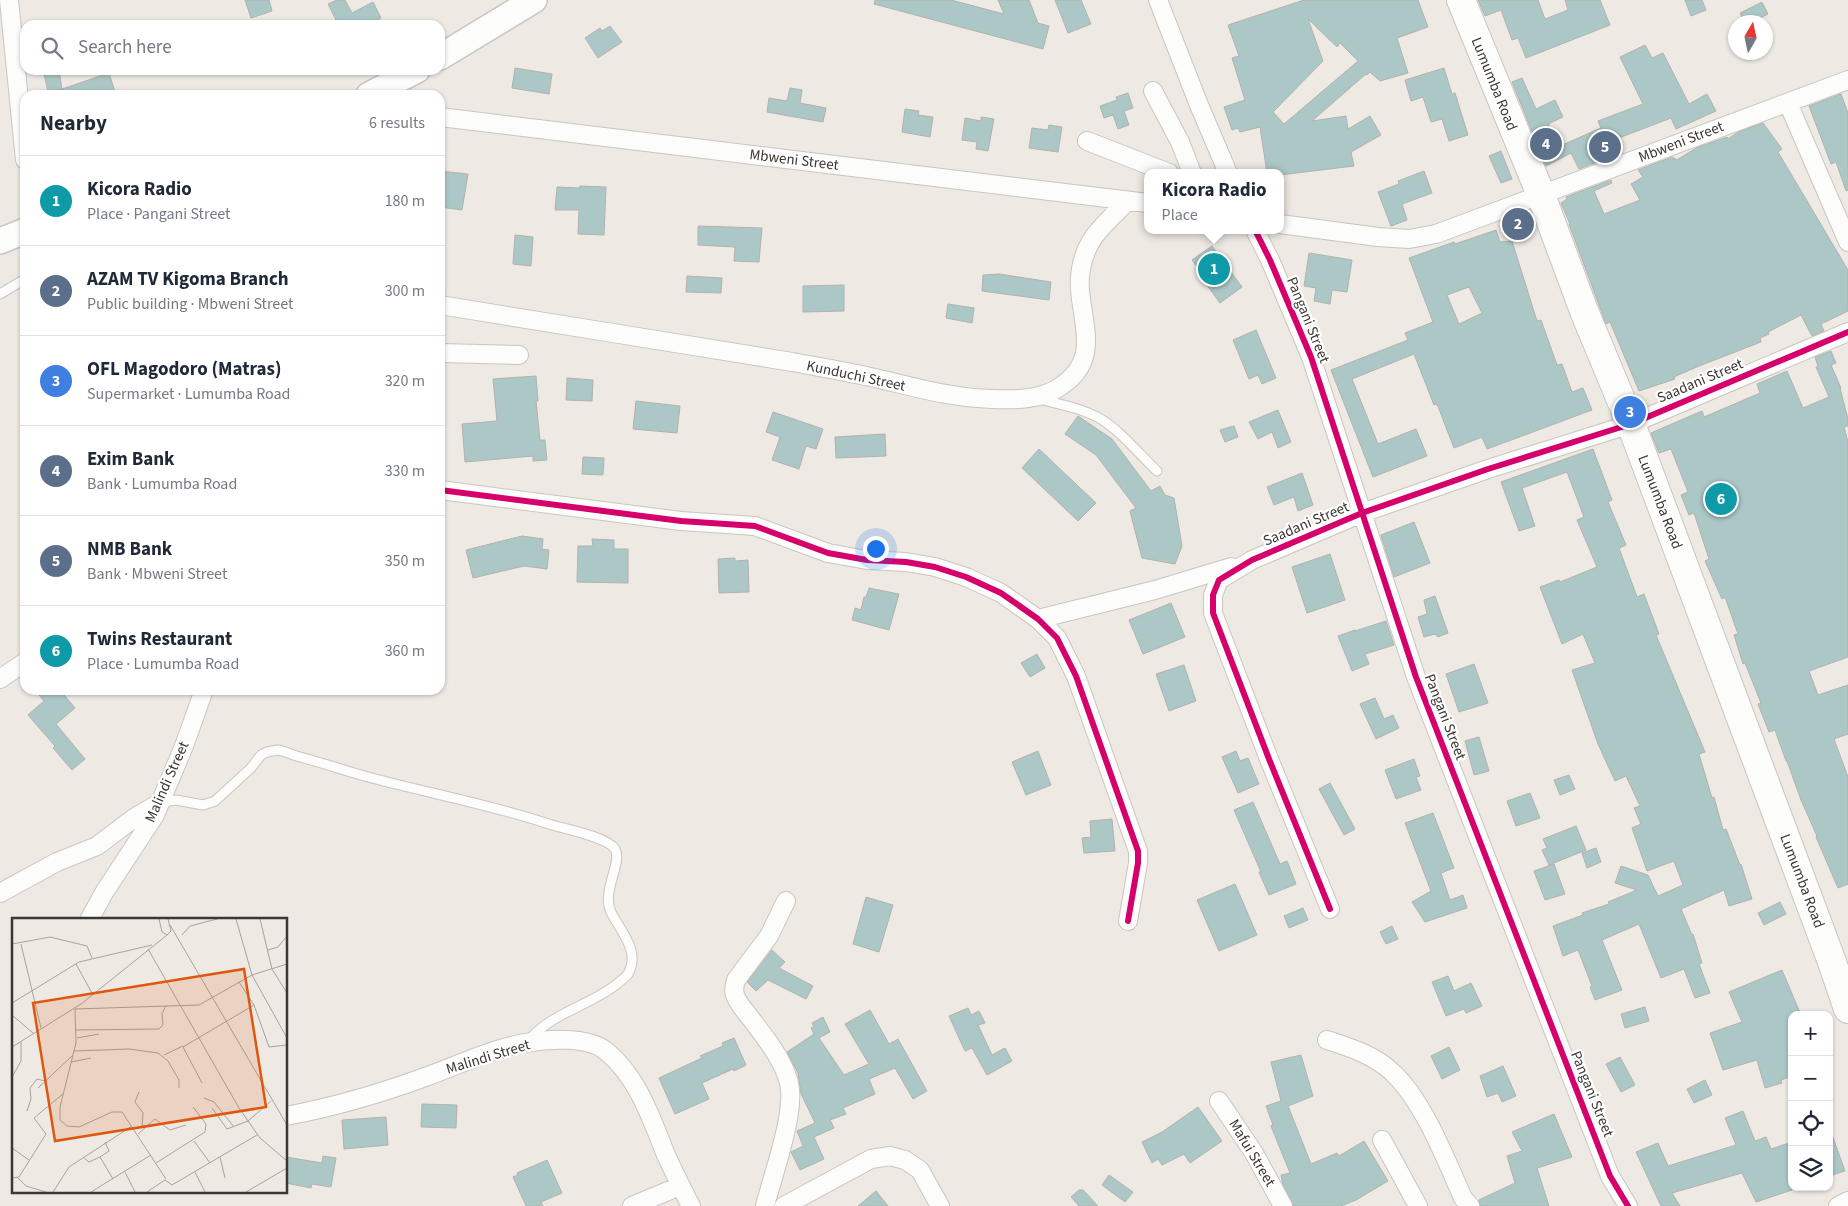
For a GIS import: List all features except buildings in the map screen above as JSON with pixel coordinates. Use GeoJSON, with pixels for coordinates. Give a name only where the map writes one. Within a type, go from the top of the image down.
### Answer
{"type":"FeatureCollection","features":[{"type":"Feature","properties":{"kind":"main road","name":"Lumumba Road"},"geometry":{"type":"LineString","coordinates":[[1461,0],[1541,195],[1584,311],[1631,424],[1848,1009]]}},
{"type":"Feature","properties":{"kind":"street"},"geometry":{"type":"LineString","coordinates":[[9,0],[20,110]]}},
{"type":"Feature","properties":{"kind":"street"},"geometry":{"type":"LineString","coordinates":[[1158,0],[1226,169]]}},
{"type":"Feature","properties":{"kind":"street"},"geometry":{"type":"LineString","coordinates":[[445,54],[522,3]]}},
{"type":"Feature","properties":{"kind":"street"},"geometry":{"type":"LineString","coordinates":[[378,90],[407,75]]}},
{"type":"Feature","properties":{"kind":"street","name":"Mbweni Street"},"geometry":{"type":"LineString","coordinates":[[1284,225],[1378,238],[1409,240],[1436,234],[1848,80]]}},
{"type":"Feature","properties":{"kind":"street"},"geometry":{"type":"LineString","coordinates":[[1153,91],[1176,134],[1190,169]]}},
{"type":"Feature","properties":{"kind":"street"},"geometry":{"type":"LineString","coordinates":[[1788,104],[1848,242]]}},
{"type":"Feature","properties":{"kind":"street","name":"Mbweni Street"},"geometry":{"type":"LineString","coordinates":[[445,118],[1144,203]]}},
{"type":"Feature","properties":{"kind":"street"},"geometry":{"type":"LineString","coordinates":[[1087,141],[1159,169]]}},
{"type":"Feature","properties":{"kind":"street","name":"Kunduchi Street"},"geometry":{"type":"LineString","coordinates":[[445,306],[793,363],[874,378],[936,393],[992,399],[1034,397],[1062,386],[1081,367],[1087,341],[1078,287],[1081,267],[1094,235],[1128,201]]}},
{"type":"Feature","properties":{"kind":"street"},"geometry":{"type":"LineString","coordinates":[[0,241],[20,233]]}},
{"type":"Feature","properties":{"kind":"street","name":"Pangani Street"},"geometry":{"type":"LineString","coordinates":[[1257,234],[1311,357],[1416,677],[1610,1176],[1628,1206]]}},
{"type":"Feature","properties":{"kind":"street","name":"Saadani Street"},"geometry":{"type":"LineString","coordinates":[[1330,908],[1269,759],[1213,613],[1213,595],[1219,580],[1252,560],[1362,514],[1488,469],[1631,424],[1848,332]]}},
{"type":"Feature","properties":{"kind":"street"},"geometry":{"type":"LineString","coordinates":[[445,353],[519,355]]}},
{"type":"Feature","properties":{"kind":"street"},"geometry":{"type":"LineString","coordinates":[[445,491],[681,520],[755,526],[828,553],[867,560],[906,562],[943,569],[1001,593],[1038,619],[1057,638],[1076,676],[1138,851],[1138,863],[1128,921]]}},
{"type":"Feature","properties":{"kind":"street"},"geometry":{"type":"LineString","coordinates":[[1038,619],[1155,590],[1252,560]]}},
{"type":"Feature","properties":{"kind":"street"},"geometry":{"type":"LineString","coordinates":[[0,679],[20,665]]}},
{"type":"Feature","properties":{"kind":"street","name":"Malindi Street"},"geometry":{"type":"LineString","coordinates":[[90,918],[105,891],[155,815],[184,746],[202,695]]}},
{"type":"Feature","properties":{"kind":"street"},"geometry":{"type":"LineString","coordinates":[[0,893],[57,862],[97,846],[134,818],[161,802]]}},
{"type":"Feature","properties":{"kind":"street"},"geometry":{"type":"LineString","coordinates":[[764,1206],[792,1102],[790,1084],[785,1069],[735,996],[734,988],[736,980],[769,936],[786,901]]}},
{"type":"Feature","properties":{"kind":"street","name":"Malindi Street"},"geometry":{"type":"LineString","coordinates":[[288,1116],[310,1112],[374,1094],[528,1042],[568,1040],[592,1043],[607,1051],[635,1084],[644,1100],[680,1186],[691,1206]]}},
{"type":"Feature","properties":{"kind":"street"},"geometry":{"type":"LineString","coordinates":[[1327,1040],[1352,1048],[1372,1058],[1391,1071],[1408,1089],[1432,1132],[1463,1198],[1470,1206]]}},
{"type":"Feature","properties":{"kind":"street","name":"Mafui Street"},"geometry":{"type":"LineString","coordinates":[[1219,1101],[1254,1153],[1283,1206]]}},
{"type":"Feature","properties":{"kind":"street"},"geometry":{"type":"LineString","coordinates":[[1382,1140],[1418,1206]]}},
{"type":"Feature","properties":{"kind":"street"},"geometry":{"type":"LineString","coordinates":[[784,1206],[871,1159],[890,1156],[905,1160],[920,1170],[940,1206]]}},
{"type":"Feature","properties":{"kind":"street"},"geometry":{"type":"LineString","coordinates":[[632,1206],[680,1186]]}},
{"type":"Feature","properties":{"kind":"street"},"geometry":{"type":"LineString","coordinates":[[1838,1206],[1848,1201]]}},
{"type":"Feature","properties":{"kind":"lane"},"geometry":{"type":"LineString","coordinates":[[0,294],[20,282]]}},
{"type":"Feature","properties":{"kind":"lane"},"geometry":{"type":"LineString","coordinates":[[1034,397],[1077,409],[1098,418],[1110,426],[1157,471]]}},
{"type":"Feature","properties":{"kind":"lane"},"geometry":{"type":"LineString","coordinates":[[161,802],[173,800],[203,805],[215,801],[261,755],[278,750],[370,778],[482,804],[592,837],[611,845],[616,852],[617,859],[608,896],[608,905],[629,942],[632,955],[628,973],[600,996],[548,1023],[528,1042]]}},
{"type":"Feature","properties":{"kind":"cycle path"},"geometry":{"type":"LineString","coordinates":[[1257,234],[1311,357],[1416,677],[1610,1176],[1628,1206]]}},
{"type":"Feature","properties":{"kind":"cycle path"},"geometry":{"type":"LineString","coordinates":[[1330,909],[1269,759],[1213,613],[1213,595],[1219,580],[1252,560],[1362,513],[1488,469],[1631,424],[1848,332]]}},
{"type":"Feature","properties":{"kind":"cycle path"},"geometry":{"type":"LineString","coordinates":[[445,491],[681,521],[755,526],[828,553],[867,560],[906,562],[935,567],[966,577],[1001,593],[1038,619],[1057,638],[1076,676],[1138,851],[1138,863],[1128,921]]}},
{"type":"Feature","properties":{"kind":"place","name":"Exim Bank"},"geometry":{"type":"Point","coordinates":[1546,144]}},
{"type":"Feature","properties":{"kind":"place","name":"NMB Bank"},"geometry":{"type":"Point","coordinates":[1605,147]}},
{"type":"Feature","properties":{"kind":"place","name":"AZAM TV Kigoma Branch"},"geometry":{"type":"Point","coordinates":[1518,224]}},
{"type":"Feature","properties":{"kind":"place","name":"Kicora Radio"},"geometry":{"type":"Point","coordinates":[1214,269]}},
{"type":"Feature","properties":{"kind":"place","name":"OFL Magodoro (Matras)"},"geometry":{"type":"Point","coordinates":[1630,412]}},
{"type":"Feature","properties":{"kind":"place","name":"Twins Restaurant"},"geometry":{"type":"Point","coordinates":[1721,499]}}]}
